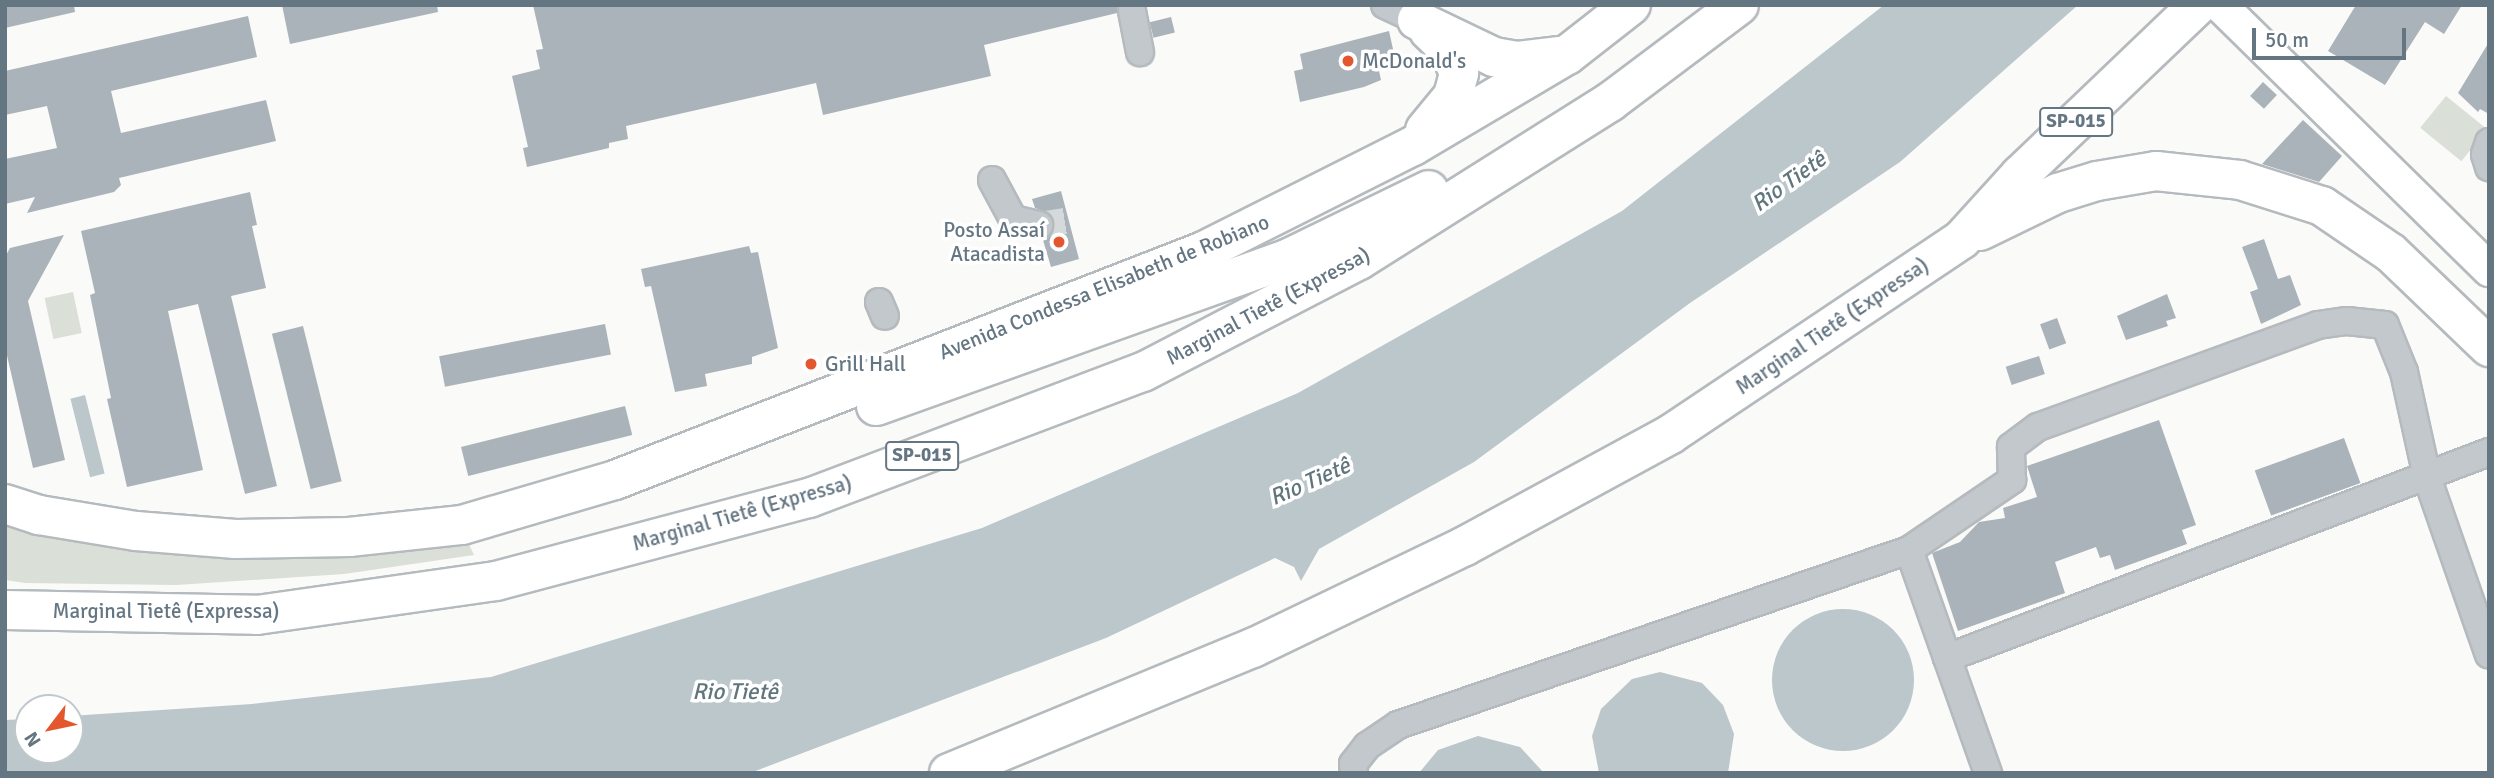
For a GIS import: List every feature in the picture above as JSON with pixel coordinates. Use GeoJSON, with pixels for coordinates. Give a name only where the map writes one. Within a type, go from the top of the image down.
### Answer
{"type":"FeatureCollection","features":[{"type":"Feature","properties":{"kind":"highway","name":"Avenida Condessa Elisabeth de Robiano"},"geometry":{"type":"LineString","coordinates":[[5,504],[39,515],[136,531],[236,538],[349,537],[462,524],[615,480],[1204,251],[1413,146],[1567,55],[1631,5]]}},
{"type":"Feature","properties":{"kind":"highway","name":"Marginal Tietê (Expressa)"},"geometry":{"type":"LineString","coordinates":[[5,610],[257,615],[496,581],[810,498],[1143,372],[1359,260],[1610,102],[1739,5]]}},
{"type":"Feature","properties":{"kind":"highway","name":"Marginal Tietê (Expressa)"},"geometry":{"type":"LineString","coordinates":[[949,773],[1253,648],[1465,546],[1671,434],[1962,239],[2020,175],[2198,5]]}},
{"type":"Feature","properties":{"kind":"highway"},"geometry":{"type":"LineString","coordinates":[[1401,13],[1494,57],[1516,61],[1567,55]]}},
{"type":"Feature","properties":{"kind":"highway"},"geometry":{"type":"LineString","coordinates":[[1401,13],[1449,50],[1459,74],[1453,96],[1413,146]]}},
{"type":"Feature","properties":{"kind":"highway"},"geometry":{"type":"LineString","coordinates":[[462,524],[515,521],[604,500],[1167,305],[1291,257],[1610,102]]}},
{"type":"Feature","properties":{"kind":"highway"},"geometry":{"type":"LineString","coordinates":[[1962,239],[2058,193],[2096,181],[2156,171],[2240,180],[2333,214],[2391,253],[2489,347]]}},
{"type":"Feature","properties":{"kind":"main road"},"geometry":{"type":"LineString","coordinates":[[2220,5],[2489,269]]}},
{"type":"Feature","properties":{"kind":"street"},"geometry":{"type":"LineString","coordinates":[[1132,11],[1140,52]]}},
{"type":"Feature","properties":{"kind":"street"},"geometry":{"type":"LineString","coordinates":[[2489,142],[2485,154],[2489,167]]}},
{"type":"Feature","properties":{"kind":"street"},"geometry":{"type":"LineString","coordinates":[[992,180],[1013,219],[1039,225]]}},
{"type":"Feature","properties":{"kind":"street"},"geometry":{"type":"LineString","coordinates":[[1354,773],[1353,764],[1367,746],[1398,725],[1909,550],[2012,480],[2011,447],[2038,426],[2328,324],[2385,326],[2403,372],[2427,477],[2489,655]]}},
{"type":"Feature","properties":{"kind":"street"},"geometry":{"type":"LineString","coordinates":[[1947,658],[2427,477],[2473,455],[2489,453]]}},
{"type":"Feature","properties":{"kind":"street"},"geometry":{"type":"LineString","coordinates":[[1909,550],[1988,773]]}},
{"type":"Feature","properties":{"kind":"shaded area"},"geometry":{"type":"Polygon","coordinates":[[[2446,96],[2487,129],[2461,161],[2420,128],[2446,96]]]}},
{"type":"Feature","properties":{"kind":"shaded area"},"geometry":{"type":"Polygon","coordinates":[[[73,292],[82,333],[53,339],[45,298],[73,292]]]}},
{"type":"Feature","properties":{"kind":"shaded area"},"geometry":{"type":"Polygon","coordinates":[[[5,521],[467,540],[474,555],[344,574],[176,585],[25,583],[5,580],[5,521]]]}},
{"type":"Feature","properties":{"kind":"water","name":"Rio Tietê"},"geometry":{"type":"Polygon","coordinates":[[[1884,5],[2078,5],[1900,162],[1690,303],[1474,462],[1319,549],[1301,581],[1294,567],[1275,558],[1106,638],[750,773],[5,773],[5,720],[14,720],[14,764],[84,764],[84,715],[252,704],[491,677],[982,528],[1298,393],[1622,211],[1884,5]]]}},
{"type":"Feature","properties":{"kind":"water"},"geometry":{"type":"Polygon","coordinates":[[[85,395],[105,474],[90,477],[70,399],[85,395]]]}},
{"type":"Feature","properties":{"kind":"water"},"geometry":{"type":"Polygon","coordinates":[[[1843,609],[1870,614],[1893,630],[1909,653],[1914,680],[1909,707],[1893,730],[1870,746],[1843,751],[1816,746],[1793,730],[1777,707],[1772,680],[1777,653],[1793,630],[1816,614],[1843,609]]]}},
{"type":"Feature","properties":{"kind":"water"},"geometry":{"type":"Polygon","coordinates":[[[1660,672],[1702,683],[1723,705],[1734,734],[1728,773],[1599,773],[1592,736],[1601,709],[1632,679],[1660,672]]]}},
{"type":"Feature","properties":{"kind":"water"},"geometry":{"type":"Polygon","coordinates":[[[1478,736],[1520,747],[1544,773],[1419,773],[1438,750],[1478,736]]]}},
{"type":"Feature","properties":{"kind":"building"},"geometry":{"type":"Polygon","coordinates":[[[5,5],[74,5],[75,12],[5,28],[5,5]]]}},
{"type":"Feature","properties":{"kind":"building"},"geometry":{"type":"Polygon","coordinates":[[[282,5],[437,5],[438,12],[290,44],[282,5]]]}},
{"type":"Feature","properties":{"kind":"building"},"geometry":{"type":"Polygon","coordinates":[[[533,5],[1117,5],[1117,13],[984,45],[991,76],[823,115],[816,83],[626,126],[628,139],[609,143],[609,148],[527,167],[523,148],[528,147],[512,76],[540,69],[536,50],[543,49],[533,5]]]}},
{"type":"Feature","properties":{"kind":"building"},"geometry":{"type":"Polygon","coordinates":[[[2356,5],[2462,5],[2444,34],[2425,22],[2385,85],[2328,51],[2356,5]]]}},
{"type":"Feature","properties":{"kind":"building"},"geometry":{"type":"Polygon","coordinates":[[[248,16],[257,57],[111,91],[121,133],[266,100],[276,141],[119,178],[121,185],[114,192],[27,213],[35,197],[5,204],[5,159],[57,148],[47,106],[5,115],[5,71],[248,16]]]}},
{"type":"Feature","properties":{"kind":"building"},"geometry":{"type":"Polygon","coordinates":[[[1171,17],[1175,33],[1154,38],[1150,22],[1171,17]]]}},
{"type":"Feature","properties":{"kind":"building","name":"McDonald's"},"geometry":{"type":"Polygon","coordinates":[[[1389,31],[1397,67],[1379,71],[1381,80],[1364,87],[1300,102],[1294,71],[1303,69],[1300,54],[1389,31]]]}},
{"type":"Feature","properties":{"kind":"building"},"geometry":{"type":"Polygon","coordinates":[[[2489,42],[2489,114],[2480,109],[2478,112],[2458,93],[2489,42]]]}},
{"type":"Feature","properties":{"kind":"building"},"geometry":{"type":"Polygon","coordinates":[[[2263,82],[2277,95],[2264,109],[2250,96],[2263,82]]]}},
{"type":"Feature","properties":{"kind":"building"},"geometry":{"type":"Polygon","coordinates":[[[2303,120],[2342,156],[2319,182],[2262,164],[2303,120]]]}},
{"type":"Feature","properties":{"kind":"building","name":"Posto Assaí Atacadista"},"geometry":{"type":"Polygon","coordinates":[[[1061,191],[1079,259],[1051,267],[1043,240],[1051,235],[1054,221],[1049,213],[1035,208],[1032,199],[1061,191]]]}},
{"type":"Feature","properties":{"kind":"building"},"geometry":{"type":"Polygon","coordinates":[[[250,192],[257,225],[252,226],[266,288],[231,296],[277,486],[245,494],[198,304],[168,311],[203,470],[127,487],[107,399],[111,398],[90,295],[95,293],[81,231],[250,192]]]}},
{"type":"Feature","properties":{"kind":"building"},"geometry":{"type":"Polygon","coordinates":[[[64,235],[28,301],[65,460],[33,468],[5,347],[5,257],[10,248],[64,235]]]}},
{"type":"Feature","properties":{"kind":"building"},"geometry":{"type":"Polygon","coordinates":[[[2264,239],[2278,279],[2290,275],[2301,305],[2261,324],[2250,292],[2258,289],[2242,247],[2264,239]]]}},
{"type":"Feature","properties":{"kind":"building"},"geometry":{"type":"Polygon","coordinates":[[[749,246],[751,253],[758,252],[778,348],[752,357],[752,364],[705,374],[707,386],[675,392],[651,286],[645,287],[641,269],[749,246]]]}},
{"type":"Feature","properties":{"kind":"building"},"geometry":{"type":"Polygon","coordinates":[[[2167,294],[2176,318],[2166,321],[2168,326],[2126,340],[2117,316],[2167,294]]]}},
{"type":"Feature","properties":{"kind":"building"},"geometry":{"type":"Polygon","coordinates":[[[2057,318],[2066,343],[2049,350],[2040,324],[2057,318]]]}},
{"type":"Feature","properties":{"kind":"building"},"geometry":{"type":"Polygon","coordinates":[[[605,324],[611,354],[445,387],[439,356],[605,324]]]}},
{"type":"Feature","properties":{"kind":"building"},"geometry":{"type":"Polygon","coordinates":[[[303,326],[342,481],[311,489],[272,334],[303,326]]]}},
{"type":"Feature","properties":{"kind":"building"},"geometry":{"type":"Polygon","coordinates":[[[2039,356],[2045,374],[2012,385],[2006,367],[2039,356]]]}},
{"type":"Feature","properties":{"kind":"building"},"geometry":{"type":"Polygon","coordinates":[[[625,406],[632,435],[468,476],[461,447],[625,406]]]}},
{"type":"Feature","properties":{"kind":"building"},"geometry":{"type":"Polygon","coordinates":[[[2159,420],[2196,525],[2182,530],[2187,544],[2115,570],[2110,555],[2100,558],[2096,547],[2055,562],[2065,593],[1958,631],[1932,553],[1960,542],[1979,522],[2005,518],[2003,508],[2037,497],[2027,466],[2159,420]]]}},
{"type":"Feature","properties":{"kind":"building"},"geometry":{"type":"Polygon","coordinates":[[[2344,438],[2360,483],[2271,516],[2255,470],[2344,438]]]}},
{"type":"Feature","properties":{"kind":"tunnel"},"geometry":{"type":"LineString","coordinates":[[1039,225],[1069,220]]}},
{"type":"Feature","properties":{"kind":"place","name":"McDonald's"},"geometry":{"type":"Point","coordinates":[1348,61]}},
{"type":"Feature","properties":{"kind":"place","name":"Posto Assaí Atacadista"},"geometry":{"type":"Point","coordinates":[1059,242]}},
{"type":"Feature","properties":{"kind":"place","name":"Grill Hall"},"geometry":{"type":"Point","coordinates":[811,364]}}]}
